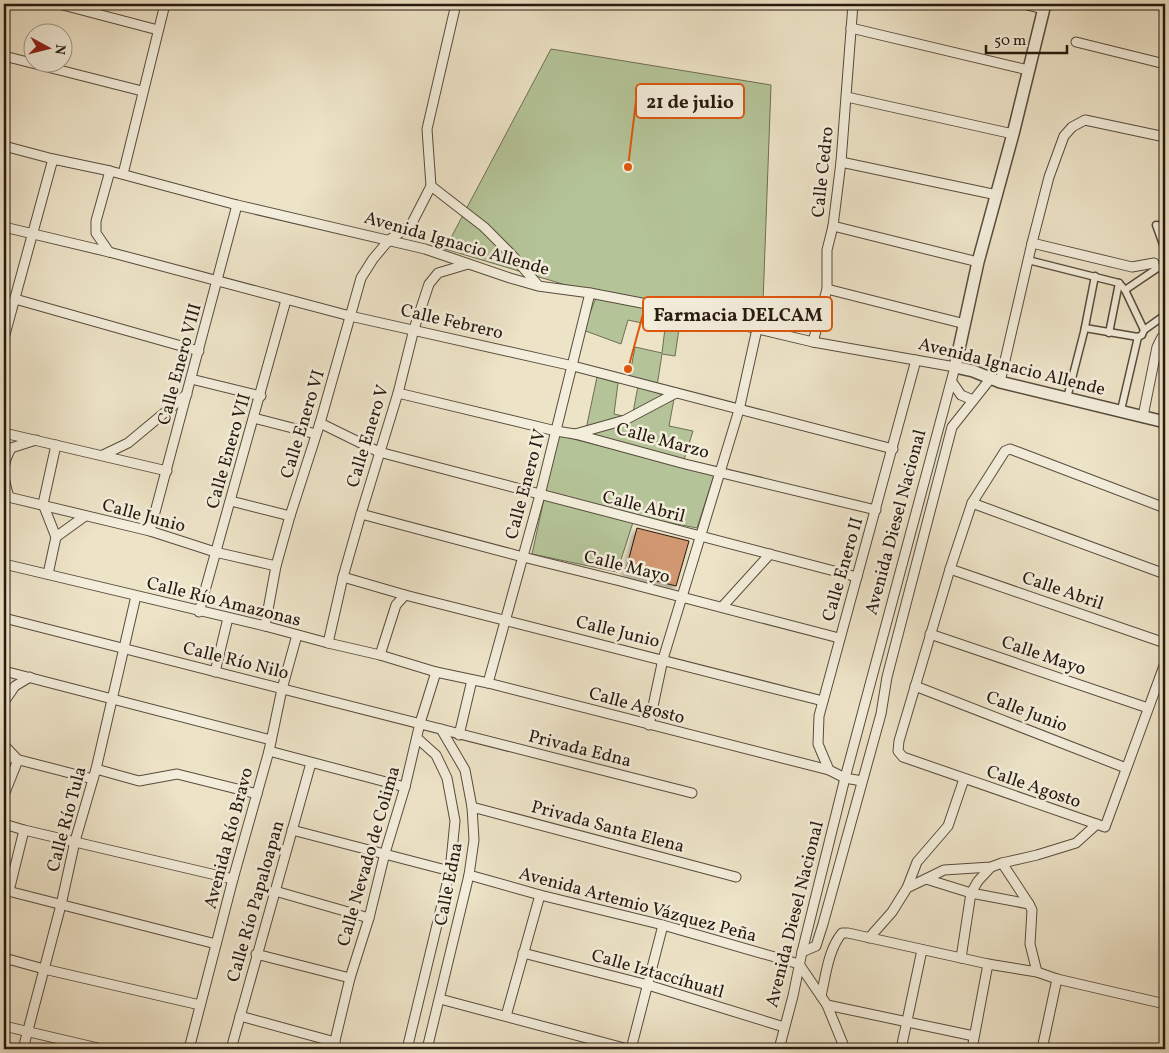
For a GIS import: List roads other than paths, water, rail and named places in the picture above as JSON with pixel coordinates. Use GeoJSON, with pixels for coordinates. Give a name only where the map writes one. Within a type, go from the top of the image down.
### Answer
{"type":"FeatureCollection","features":[{"type":"Feature","properties":{"kind":"street"},"geometry":{"type":"LineString","coordinates":[[59,4],[158,30]]}},
{"type":"Feature","properties":{"kind":"street"},"geometry":{"type":"LineString","coordinates":[[123,174],[165,4]]}},
{"type":"Feature","properties":{"kind":"street"},"geometry":{"type":"LineString","coordinates":[[456,4],[427,129],[431,186],[484,227],[511,254],[538,286]]}},
{"type":"Feature","properties":{"kind":"street","name":"Calle Cedro"},"geometry":{"type":"LineString","coordinates":[[813,342],[827,289],[827,250],[833,226],[841,162],[853,4]]}},
{"type":"Feature","properties":{"kind":"street"},"geometry":{"type":"LineString","coordinates":[[1023,4],[1044,6]]}},
{"type":"Feature","properties":{"kind":"street","name":"Avenida Diesel Nacional"},"geometry":{"type":"LineString","coordinates":[[779,1049],[845,778],[952,382],[978,262],[1013,134],[1044,6]]}},
{"type":"Feature","properties":{"kind":"street"},"geometry":{"type":"LineString","coordinates":[[851,28],[1028,70]]}},
{"type":"Feature","properties":{"kind":"street"},"geometry":{"type":"LineString","coordinates":[[1076,42],[1165,64]]}},
{"type":"Feature","properties":{"kind":"street"},"geometry":{"type":"LineString","coordinates":[[4,56],[142,91]]}},
{"type":"Feature","properties":{"kind":"street"},"geometry":{"type":"LineString","coordinates":[[847,97],[1013,134]]}},
{"type":"Feature","properties":{"kind":"street"},"geometry":{"type":"LineString","coordinates":[[802,952],[816,946],[881,714],[887,677],[952,427],[973,400],[995,380],[1049,177],[1064,136],[1072,127],[1085,120],[1165,137]]}},
{"type":"Feature","properties":{"kind":"street","name":"Avenida Ignacio Allende"},"geometry":{"type":"LineString","coordinates":[[4,146],[123,174],[238,205],[425,249],[538,286],[590,293],[683,311],[813,342],[955,367],[973,371],[995,380],[1165,422]]}},
{"type":"Feature","properties":{"kind":"street"},"geometry":{"type":"LineString","coordinates":[[4,338],[53,159]]}},
{"type":"Feature","properties":{"kind":"street"},"geometry":{"type":"LineString","coordinates":[[841,162],[997,195]]}},
{"type":"Feature","properties":{"kind":"street"},"geometry":{"type":"LineString","coordinates":[[109,252],[96,233],[96,221],[110,171]]}},
{"type":"Feature","properties":{"kind":"street","name":"Calle Enero VI"},"geometry":{"type":"LineString","coordinates":[[265,626],[276,566],[320,423],[361,278],[373,259],[389,240],[411,225],[431,186]]}},
{"type":"Feature","properties":{"kind":"street","name":"Calle Enero VIII"},"geometry":{"type":"LineString","coordinates":[[150,532],[238,205]]}},
{"type":"Feature","properties":{"kind":"street"},"geometry":{"type":"LineString","coordinates":[[1165,226],[1156,225],[1165,250]]}},
{"type":"Feature","properties":{"kind":"street"},"geometry":{"type":"LineString","coordinates":[[833,226],[978,262]]}},
{"type":"Feature","properties":{"kind":"street","name":"Calle Febrero"},"geometry":{"type":"LineString","coordinates":[[4,227],[109,252],[350,316],[573,366],[893,449]]}},
{"type":"Feature","properties":{"kind":"street"},"geometry":{"type":"LineString","coordinates":[[1032,243],[1132,267],[1154,263]]}},
{"type":"Feature","properties":{"kind":"street"},"geometry":{"type":"LineString","coordinates":[[1028,260],[1119,283],[1125,290],[1139,337],[1121,410]]}},
{"type":"Feature","properties":{"kind":"street"},"geometry":{"type":"LineString","coordinates":[[1125,290],[1165,263]]}},
{"type":"Feature","properties":{"kind":"street","name":"Calle Enero V"},"geometry":{"type":"LineString","coordinates":[[328,643],[343,577],[398,393],[414,329],[429,284],[438,273],[469,264]]}},
{"type":"Feature","properties":{"kind":"street"},"geometry":{"type":"LineString","coordinates":[[1067,398],[1085,328],[1095,276]]}},
{"type":"Feature","properties":{"kind":"street"},"geometry":{"type":"LineString","coordinates":[[1108,333],[1119,283]]}},
{"type":"Feature","properties":{"kind":"street"},"geometry":{"type":"LineString","coordinates":[[827,289],[965,324]]}},
{"type":"Feature","properties":{"kind":"street","name":"Calle Enero IV"},"geometry":{"type":"LineString","coordinates":[[488,682],[540,495],[590,293]]}},
{"type":"Feature","properties":{"kind":"street"},"geometry":{"type":"LineString","coordinates":[[15,299],[198,351]]}},
{"type":"Feature","properties":{"kind":"street","name":"Calle Enero VII"},"geometry":{"type":"LineString","coordinates":[[199,612],[261,396],[286,300]]}},
{"type":"Feature","properties":{"kind":"street"},"geometry":{"type":"LineString","coordinates":[[1085,328],[1139,337],[1165,315]]}},
{"type":"Feature","properties":{"kind":"street"},"geometry":{"type":"LineString","coordinates":[[649,725],[663,659],[740,410],[757,329]]}},
{"type":"Feature","properties":{"kind":"street"},"geometry":{"type":"LineString","coordinates":[[1143,416],[1157,347],[1164,336]]}},
{"type":"Feature","properties":{"kind":"street","name":"Calle Enero II"},"geometry":{"type":"LineString","coordinates":[[829,770],[818,744],[819,716],[916,360]]}},
{"type":"Feature","properties":{"kind":"street"},"geometry":{"type":"LineString","coordinates":[[191,380],[261,396]]}},
{"type":"Feature","properties":{"kind":"street"},"geometry":{"type":"LineString","coordinates":[[952,382],[961,394],[973,400]]}},
{"type":"Feature","properties":{"kind":"street"},"geometry":{"type":"LineString","coordinates":[[103,455],[128,443],[188,393]]}},
{"type":"Feature","properties":{"kind":"street","name":"Calle Marzo"},"geometry":{"type":"LineString","coordinates":[[398,393],[575,434],[684,464],[876,510]]}},
{"type":"Feature","properties":{"kind":"street"},"geometry":{"type":"LineString","coordinates":[[575,434],[625,420],[676,393]]}},
{"type":"Feature","properties":{"kind":"street"},"geometry":{"type":"LineString","coordinates":[[254,418],[316,434]]}},
{"type":"Feature","properties":{"kind":"street","name":"Calle Abril"},"geometry":{"type":"LineString","coordinates":[[320,423],[379,452],[423,465],[857,577]]}},
{"type":"Feature","properties":{"kind":"street"},"geometry":{"type":"LineString","coordinates":[[4,433],[167,471]]}},
{"type":"Feature","properties":{"kind":"street"},"geometry":{"type":"LineString","coordinates":[[6,497],[4,461],[11,448],[36,440]]}},
{"type":"Feature","properties":{"kind":"street"},"geometry":{"type":"LineString","coordinates":[[48,574],[56,537],[43,504],[56,445]]}},
{"type":"Feature","properties":{"kind":"street"},"geometry":{"type":"LineString","coordinates":[[915,686],[950,568],[972,504],[1004,451],[1010,449],[1165,508]]}},
{"type":"Feature","properties":{"kind":"street","name":"Calle Junio"},"geometry":{"type":"LineString","coordinates":[[6,497],[43,504],[150,532],[215,552],[276,566]]}},
{"type":"Feature","properties":{"kind":"street"},"geometry":{"type":"LineString","coordinates":[[231,502],[290,516]]}},
{"type":"Feature","properties":{"kind":"street"},"geometry":{"type":"LineString","coordinates":[[972,504],[1165,574]]}},
{"type":"Feature","properties":{"kind":"street","name":"Calle Mayo"},"geometry":{"type":"LineString","coordinates":[[361,514],[840,638]]}},
{"type":"Feature","properties":{"kind":"street"},"geometry":{"type":"LineString","coordinates":[[56,537],[85,516]]}},
{"type":"Feature","properties":{"kind":"street"},"geometry":{"type":"LineString","coordinates":[[722,607],[770,554]]}},
{"type":"Feature","properties":{"kind":"street","name":"Calle Río Amazonas"},"geometry":{"type":"LineString","coordinates":[[4,564],[199,612],[265,626],[380,655],[436,672]]}},
{"type":"Feature","properties":{"kind":"street","name":"Calle Abril"},"geometry":{"type":"LineString","coordinates":[[950,568],[1165,643]]}},
{"type":"Feature","properties":{"kind":"street","name":"Calle Junio"},"geometry":{"type":"LineString","coordinates":[[343,577],[405,595],[823,701]]}},
{"type":"Feature","properties":{"kind":"street"},"geometry":{"type":"LineString","coordinates":[[380,655],[396,605],[405,595]]}},
{"type":"Feature","properties":{"kind":"street","name":"Calle Río Tula"},"geometry":{"type":"LineString","coordinates":[[23,1049],[96,769],[136,596]]}},
{"type":"Feature","properties":{"kind":"street","name":"Calle Río Nilo"},"geometry":{"type":"LineString","coordinates":[[4,618],[420,723],[460,735]]}},
{"type":"Feature","properties":{"kind":"street"},"geometry":{"type":"LineString","coordinates":[[215,672],[228,618]]}},
{"type":"Feature","properties":{"kind":"street","name":"Calle Mayo"},"geometry":{"type":"LineString","coordinates":[[930,634],[1148,708]]}},
{"type":"Feature","properties":{"kind":"street","name":"Avenida Río Bravo"},"geometry":{"type":"LineString","coordinates":[[189,1049],[233,879],[269,751],[282,689],[297,635]]}},
{"type":"Feature","properties":{"kind":"street"},"geometry":{"type":"LineString","coordinates":[[908,888],[944,870],[991,867],[1076,843],[1101,825],[1126,768],[1165,663]]}},
{"type":"Feature","properties":{"kind":"street"},"geometry":{"type":"LineString","coordinates":[[4,671],[271,740]]}},
{"type":"Feature","properties":{"kind":"street","name":"Calle Agosto"},"geometry":{"type":"LineString","coordinates":[[436,672],[488,682],[829,770]]}},
{"type":"Feature","properties":{"kind":"street","name":"Calle Nevado de Colima"},"geometry":{"type":"LineString","coordinates":[[334,1046],[350,978],[369,918],[385,853],[405,787],[420,723],[436,672]]}},
{"type":"Feature","properties":{"kind":"street"},"geometry":{"type":"LineString","coordinates":[[4,702],[15,686],[30,677]]}},
{"type":"Feature","properties":{"kind":"street"},"geometry":{"type":"LineString","coordinates":[[460,735],[472,680]]}},
{"type":"Feature","properties":{"kind":"street","name":"Calle Junio"},"geometry":{"type":"LineString","coordinates":[[915,686],[1126,768]]}},
{"type":"Feature","properties":{"kind":"street","name":"Calle Agosto"},"geometry":{"type":"LineString","coordinates":[[915,686],[899,741],[898,751],[903,757],[1101,825]]}},
{"type":"Feature","properties":{"kind":"street","name":"Calle Edna"},"geometry":{"type":"LineString","coordinates":[[427,1049],[469,875],[474,840],[472,807],[465,770],[440,730]]}},
{"type":"Feature","properties":{"kind":"street","name":"Privada Edna"},"geometry":{"type":"LineString","coordinates":[[460,735],[692,793]]}},
{"type":"Feature","properties":{"kind":"street"},"geometry":{"type":"LineString","coordinates":[[407,1049],[450,871],[455,821],[446,778],[436,755],[417,738]]}},
{"type":"Feature","properties":{"kind":"street"},"geometry":{"type":"LineString","coordinates":[[4,745],[18,760]]}},
{"type":"Feature","properties":{"kind":"street"},"geometry":{"type":"LineString","coordinates":[[269,751],[405,787]]}},
{"type":"Feature","properties":{"kind":"street"},"geometry":{"type":"LineString","coordinates":[[4,756],[93,779]]}},
{"type":"Feature","properties":{"kind":"street"},"geometry":{"type":"LineString","coordinates":[[4,795],[18,760]]}},
{"type":"Feature","properties":{"kind":"street","name":"Calle Río Papaloapan"},"geometry":{"type":"LineString","coordinates":[[231,1049],[311,762]]}},
{"type":"Feature","properties":{"kind":"street"},"geometry":{"type":"LineString","coordinates":[[96,769],[139,781],[177,774],[257,794]]}},
{"type":"Feature","properties":{"kind":"street"},"geometry":{"type":"LineString","coordinates":[[829,770],[845,778],[862,781]]}},
{"type":"Feature","properties":{"kind":"street"},"geometry":{"type":"LineString","coordinates":[[869,938],[892,912],[908,888],[917,862],[948,826],[964,779]]}},
{"type":"Feature","properties":{"kind":"street","name":"Privada Santa Elena"},"geometry":{"type":"LineString","coordinates":[[472,807],[736,877]]}},
{"type":"Feature","properties":{"kind":"street"},"geometry":{"type":"LineString","coordinates":[[4,824],[233,879]]}},
{"type":"Feature","properties":{"kind":"street"},"geometry":{"type":"LineString","coordinates":[[24,830],[6,890],[216,944]]}},
{"type":"Feature","properties":{"kind":"street"},"geometry":{"type":"LineString","coordinates":[[292,830],[450,871]]}},
{"type":"Feature","properties":{"kind":"street"},"geometry":{"type":"LineString","coordinates":[[1002,863],[1032,910],[1030,944],[1037,972]]}},
{"type":"Feature","properties":{"kind":"street"},"geometry":{"type":"LineString","coordinates":[[961,958],[971,893],[978,881],[991,867]]}},
{"type":"Feature","properties":{"kind":"street","name":"Avenida Artemio Vázquez Peña"},"geometry":{"type":"LineString","coordinates":[[469,875],[540,895],[663,925],[799,964]]}},
{"type":"Feature","properties":{"kind":"street"},"geometry":{"type":"LineString","coordinates":[[926,879],[971,893],[1029,904]]}},
{"type":"Feature","properties":{"kind":"street"},"geometry":{"type":"LineString","coordinates":[[276,891],[369,918]]}},
{"type":"Feature","properties":{"kind":"street"},"geometry":{"type":"LineString","coordinates":[[506,1016],[540,895]]}},
{"type":"Feature","properties":{"kind":"street"},"geometry":{"type":"LineString","coordinates":[[440,999],[630,1049],[663,925]]}},
{"type":"Feature","properties":{"kind":"street"},"geometry":{"type":"LineString","coordinates":[[821,996],[828,964],[836,941],[842,934],[848,933],[988,964],[1037,972],[1057,979],[1165,1004]]}},
{"type":"Feature","properties":{"kind":"street"},"geometry":{"type":"LineString","coordinates":[[901,1049],[922,950]]}},
{"type":"Feature","properties":{"kind":"street"},"geometry":{"type":"LineString","coordinates":[[256,954],[350,978]]}},
{"type":"Feature","properties":{"kind":"street","name":"Calle Iztaccíhuatl"},"geometry":{"type":"LineString","coordinates":[[523,954],[648,985],[784,1027]]}},
{"type":"Feature","properties":{"kind":"street"},"geometry":{"type":"LineString","coordinates":[[4,958],[200,1005]]}},
{"type":"Feature","properties":{"kind":"street"},"geometry":{"type":"LineString","coordinates":[[799,964],[827,1005],[845,1049]]}},
{"type":"Feature","properties":{"kind":"street"},"geometry":{"type":"LineString","coordinates":[[972,1049],[988,964]]}},
{"type":"Feature","properties":{"kind":"street"},"geometry":{"type":"LineString","coordinates":[[1042,1049],[1057,979]]}},
{"type":"Feature","properties":{"kind":"street"},"geometry":{"type":"LineString","coordinates":[[827,1005],[974,1036]]}},
{"type":"Feature","properties":{"kind":"street"},"geometry":{"type":"LineString","coordinates":[[240,1016],[334,1046]]}},
{"type":"Feature","properties":{"kind":"street"},"geometry":{"type":"LineString","coordinates":[[4,1026],[102,1049]]}},
{"type":"Feature","properties":{"kind":"place","name":"21 de julio"},"geometry":{"type":"Point","coordinates":[628,167]}},
{"type":"Feature","properties":{"kind":"place","name":"Farmacia DELCAM"},"geometry":{"type":"Point","coordinates":[628,369]}}]}
